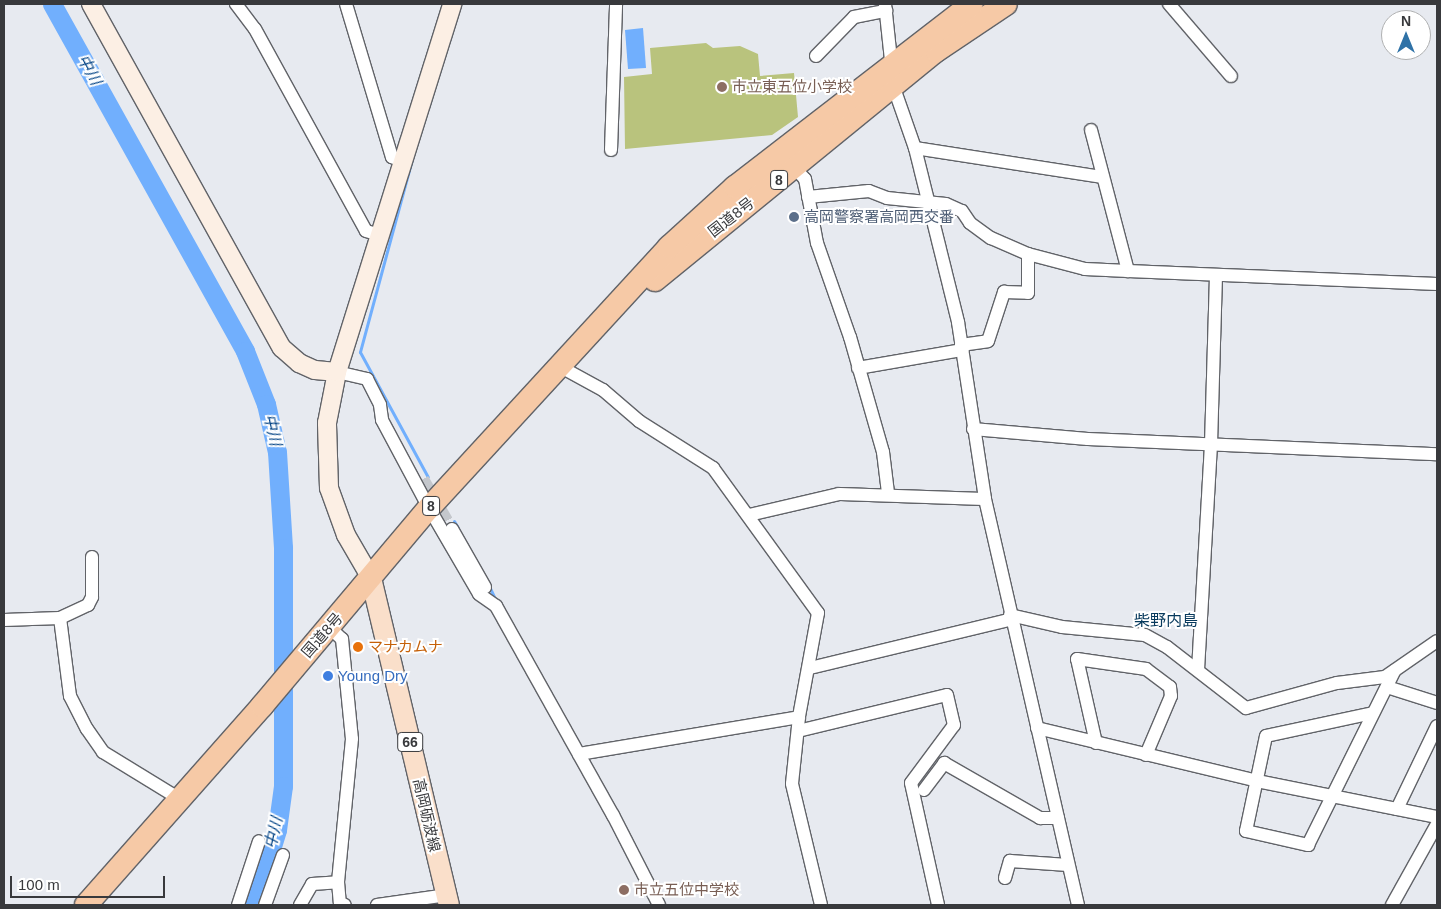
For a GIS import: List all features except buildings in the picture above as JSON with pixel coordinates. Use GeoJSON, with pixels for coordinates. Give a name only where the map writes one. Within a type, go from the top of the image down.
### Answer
{"type":"FeatureCollection","features":[{"type":"Feature","properties":{"kind":"highway","name":"国道8号"},"geometry":{"type":"LineString","coordinates":[[86,905],[178,798],[262,706],[429,508],[669,247],[735,187],[972,4]]}},
{"type":"Feature","properties":{"kind":"highway","name":"国道8号"},"geometry":{"type":"LineString","coordinates":[[559,366],[713,230],[795,168],[894,88],[936,51],[1006,4]]}},
{"type":"Feature","properties":{"kind":"main road","name":"高岡砺波線"},"geometry":{"type":"LineString","coordinates":[[371,578],[448,900]]}},
{"type":"Feature","properties":{"kind":"street"},"geometry":{"type":"LineString","coordinates":[[91,4],[282,348],[299,363],[315,370],[337,372],[367,380],[423,479]]}},
{"type":"Feature","properties":{"kind":"street"},"geometry":{"type":"LineString","coordinates":[[236,4],[255,29],[366,231],[380,235]]}},
{"type":"Feature","properties":{"kind":"street"},"geometry":{"type":"LineString","coordinates":[[346,4],[392,157],[403,161]]}},
{"type":"Feature","properties":{"kind":"street"},"geometry":{"type":"LineString","coordinates":[[371,578],[346,535],[329,488],[327,423],[337,372],[452,4]]}},
{"type":"Feature","properties":{"kind":"street"},"geometry":{"type":"LineString","coordinates":[[611,150],[616,4]]}},
{"type":"Feature","properties":{"kind":"street"},"geometry":{"type":"LineString","coordinates":[[1169,4],[1231,76]]}},
{"type":"Feature","properties":{"kind":"street"},"geometry":{"type":"LineString","coordinates":[[816,56],[854,17],[885,8],[894,88],[915,148],[962,347],[985,498],[1078,905]]}},
{"type":"Feature","properties":{"kind":"street"},"geometry":{"type":"LineString","coordinates":[[1090,130],[1128,271]]}},
{"type":"Feature","properties":{"kind":"street"},"geometry":{"type":"LineString","coordinates":[[915,148],[1103,177]]}},
{"type":"Feature","properties":{"kind":"street"},"geometry":{"type":"LineString","coordinates":[[795,168],[805,179],[817,243],[858,368],[882,452],[888,493]]}},
{"type":"Feature","properties":{"kind":"street"},"geometry":{"type":"LineString","coordinates":[[808,197],[869,191],[887,198],[946,204],[962,211],[970,223],[991,238],[1028,254],[1085,269],[1437,284]]}},
{"type":"Feature","properties":{"kind":"street"},"geometry":{"type":"LineString","coordinates":[[858,368],[988,341],[1004,292],[1028,293],[1028,254]]}},
{"type":"Feature","properties":{"kind":"street"},"geometry":{"type":"LineString","coordinates":[[1198,670],[1211,444],[1216,274]]}},
{"type":"Feature","properties":{"kind":"street"},"geometry":{"type":"LineString","coordinates":[[559,366],[603,390],[639,421],[713,468],[749,515],[818,613],[810,668],[799,717],[792,784],[820,905]]}},
{"type":"Feature","properties":{"kind":"street"},"geometry":{"type":"LineString","coordinates":[[380,405],[382,420],[429,508],[479,594],[496,606]]}},
{"type":"Feature","properties":{"kind":"street"},"geometry":{"type":"LineString","coordinates":[[973,429],[1088,439],[1437,454]]}},
{"type":"Feature","properties":{"kind":"street"},"geometry":{"type":"LineString","coordinates":[[749,515],[839,494],[888,493],[985,498]]}},
{"type":"Feature","properties":{"kind":"street"},"geometry":{"type":"LineString","coordinates":[[452,529],[579,754],[659,905]]}},
{"type":"Feature","properties":{"kind":"street"},"geometry":{"type":"LineString","coordinates":[[4,620],[60,618],[88,605],[92,597],[92,557]]}},
{"type":"Feature","properties":{"kind":"street"},"geometry":{"type":"LineString","coordinates":[[810,668],[1011,617],[1062,627],[1145,635],[1198,670],[1246,708],[1337,683],[1385,677],[1437,640]]}},
{"type":"Feature","properties":{"kind":"street"},"geometry":{"type":"LineString","coordinates":[[60,618],[70,696],[87,729],[103,752],[178,798]]}},
{"type":"Feature","properties":{"kind":"street"},"geometry":{"type":"LineString","coordinates":[[329,627],[342,640],[352,739],[338,882],[340,903],[345,905]]}},
{"type":"Feature","properties":{"kind":"street"},"geometry":{"type":"LineString","coordinates":[[1096,743],[1077,659],[1146,669],[1170,687],[1171,696],[1146,755]]}},
{"type":"Feature","properties":{"kind":"street"},"geometry":{"type":"LineString","coordinates":[[1373,713],[1266,736],[1246,831],[1308,845],[1395,670]]}},
{"type":"Feature","properties":{"kind":"street"},"geometry":{"type":"LineString","coordinates":[[1387,688],[1437,703]]}},
{"type":"Feature","properties":{"kind":"street"},"geometry":{"type":"LineString","coordinates":[[798,731],[948,695],[954,725],[911,784],[938,905]]}},
{"type":"Feature","properties":{"kind":"street"},"geometry":{"type":"LineString","coordinates":[[579,754],[799,717]]}},
{"type":"Feature","properties":{"kind":"street"},"geometry":{"type":"LineString","coordinates":[[1397,809],[1437,726]]}},
{"type":"Feature","properties":{"kind":"street"},"geometry":{"type":"LineString","coordinates":[[1037,728],[1257,781],[1437,817]]}},
{"type":"Feature","properties":{"kind":"street"},"geometry":{"type":"LineString","coordinates":[[924,790],[944,763],[1040,818],[1058,818]]}},
{"type":"Feature","properties":{"kind":"street"},"geometry":{"type":"LineString","coordinates":[[1392,905],[1437,824]]}},
{"type":"Feature","properties":{"kind":"street"},"geometry":{"type":"LineString","coordinates":[[238,905],[259,841]]}},
{"type":"Feature","properties":{"kind":"street"},"geometry":{"type":"LineString","coordinates":[[265,905],[283,855]]}},
{"type":"Feature","properties":{"kind":"street"},"geometry":{"type":"LineString","coordinates":[[1004,878],[1010,861],[1068,865]]}},
{"type":"Feature","properties":{"kind":"street"},"geometry":{"type":"LineString","coordinates":[[300,905],[312,884],[338,882]]}},
{"type":"Feature","properties":{"kind":"street"},"geometry":{"type":"LineString","coordinates":[[377,905],[448,900]]}},
{"type":"Feature","properties":{"kind":"green space"},"geometry":{"type":"Polygon","coordinates":[[[706,43],[713,48],[740,46],[758,54],[760,76],[794,73],[798,117],[772,135],[625,149],[624,77],[652,74],[650,48],[706,43]]]}},
{"type":"Feature","properties":{"kind":"water"},"geometry":{"type":"Polygon","coordinates":[[[643,28],[646,68],[628,69],[625,30],[643,28]]]}},
{"type":"Feature","properties":{"kind":"waterway","name":"中川"},"geometry":{"type":"LineString","coordinates":[[52,4],[245,351],[266,404],[277,452],[283,548],[283,786],[277,830],[254,905]]}},
{"type":"Feature","properties":{"kind":"waterway"},"geometry":{"type":"LineString","coordinates":[[433,37],[443,5]]}},
{"type":"Feature","properties":{"kind":"waterway"},"geometry":{"type":"LineString","coordinates":[[412,159],[360,352],[428,477]]}},
{"type":"Feature","properties":{"kind":"waterway"},"geometry":{"type":"LineString","coordinates":[[454,521],[458,528]]}},
{"type":"Feature","properties":{"kind":"waterway"},"geometry":{"type":"LineString","coordinates":[[489,586],[496,601]]}},
{"type":"Feature","properties":{"kind":"tunnel"},"geometry":{"type":"LineString","coordinates":[[423,479],[452,529]]}},
{"type":"Feature","properties":{"kind":"place","name":"市立東五位小学校"},"geometry":{"type":"Point","coordinates":[722,87]}},
{"type":"Feature","properties":{"kind":"place","name":"高岡警察署高岡西交番"},"geometry":{"type":"Point","coordinates":[794,217]}},
{"type":"Feature","properties":{"kind":"place","name":"マナカムナ"},"geometry":{"type":"Point","coordinates":[358,647]}},
{"type":"Feature","properties":{"kind":"place","name":"Young Dry"},"geometry":{"type":"Point","coordinates":[328,676]}},
{"type":"Feature","properties":{"kind":"place","name":"市立五位中学校"},"geometry":{"type":"Point","coordinates":[624,890]}},
{"type":"Feature","properties":{"kind":"district","name":"柴野内島"},"geometry":{"type":"Point","coordinates":[1166,621]}}]}
